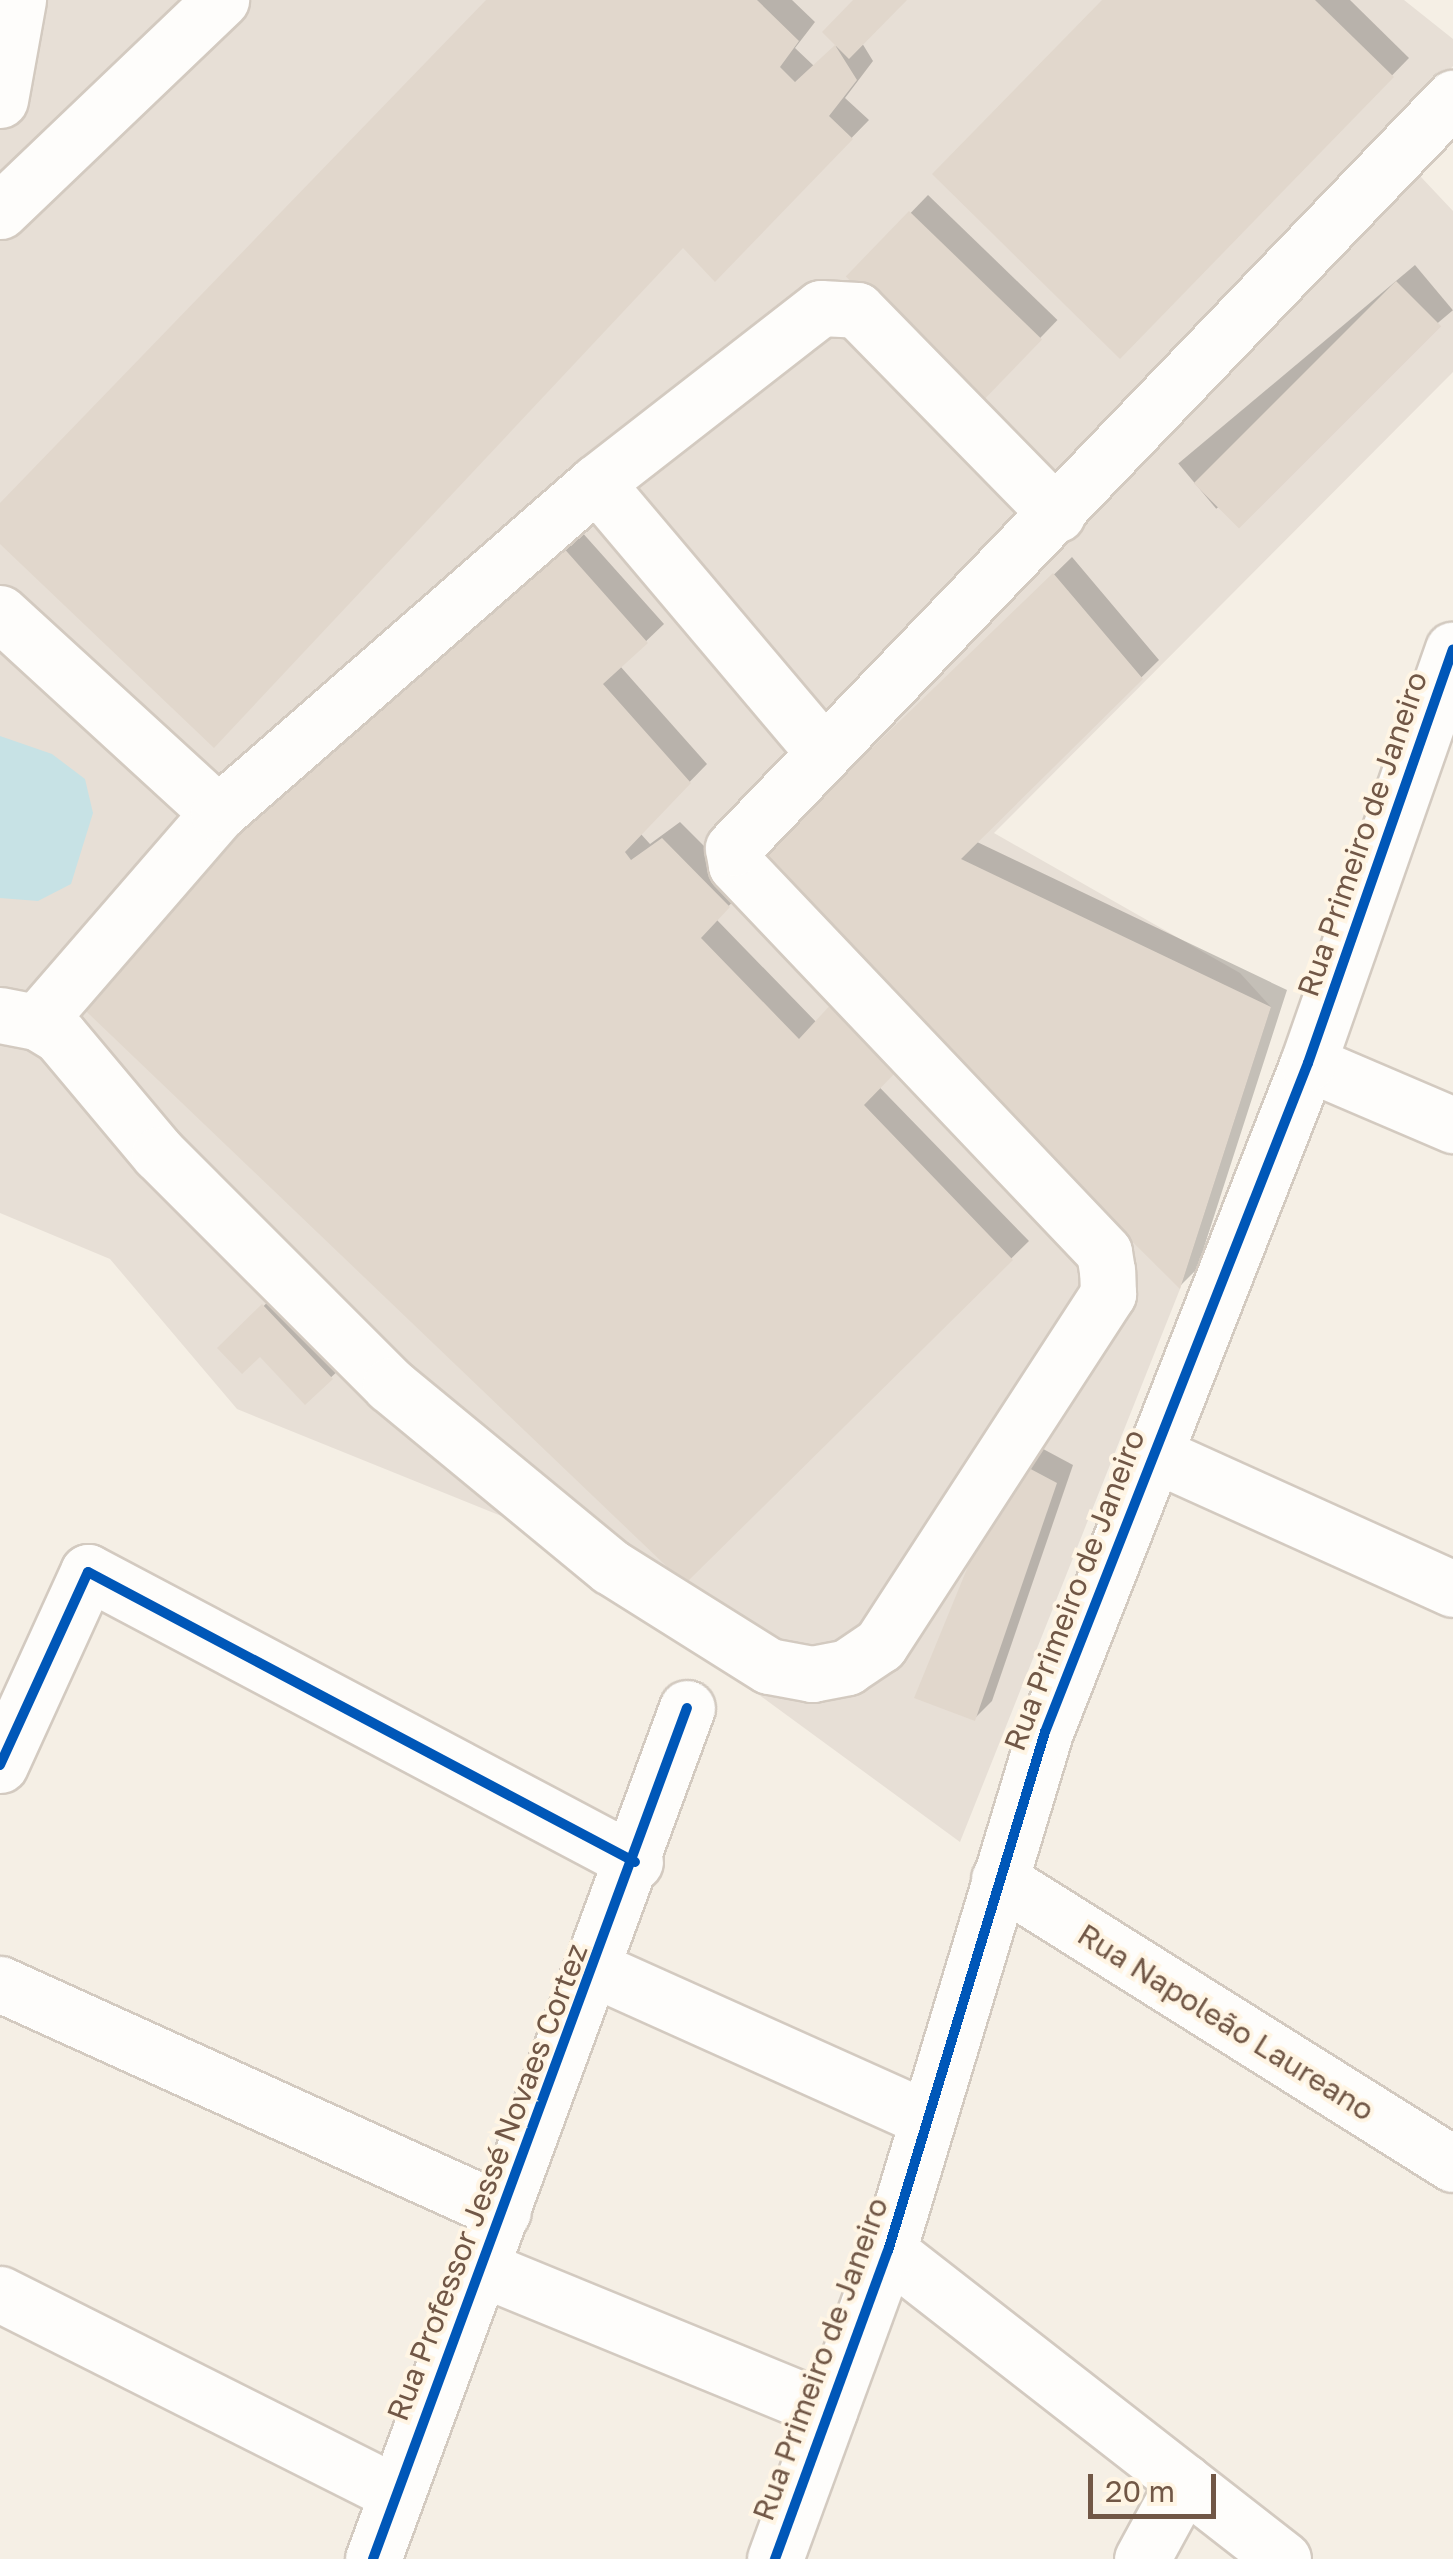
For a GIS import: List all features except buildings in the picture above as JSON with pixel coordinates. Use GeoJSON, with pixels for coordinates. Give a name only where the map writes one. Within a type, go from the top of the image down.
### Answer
{"type":"FeatureCollection","features":[{"type":"Feature","properties":{"kind":"street"},"geometry":{"type":"LineString","coordinates":[[0,100],[18,0]]}},
{"type":"Feature","properties":{"kind":"street"},"geometry":{"type":"LineString","coordinates":[[0,211],[221,0]]}},
{"type":"Feature","properties":{"kind":"street"},"geometry":{"type":"LineString","coordinates":[[1057,514],[857,310],[840,304],[821,308],[596,484],[218,812],[18,1018],[58,1035],[159,1154],[390,1384],[611,1567],[769,1666],[812,1674],[848,1667],[880,1644],[1108,1294],[1108,1282],[1104,1252],[736,864],[733,848],[822,750],[1057,514],[1453,98]]}},
{"type":"Feature","properties":{"kind":"street"},"geometry":{"type":"LineString","coordinates":[[596,484],[822,750]]}},
{"type":"Feature","properties":{"kind":"street"},"geometry":{"type":"LineString","coordinates":[[0,614],[218,812]]}},
{"type":"Feature","properties":{"kind":"street","name":"Rua Primeiro de Janeiro"},"geometry":{"type":"LineString","coordinates":[[775,2559],[888,2251],[1045,1732],[1308,1063],[1453,650]]}},
{"type":"Feature","properties":{"kind":"street"},"geometry":{"type":"LineString","coordinates":[[1308,1063],[1453,1124]]}},
{"type":"Feature","properties":{"kind":"street"},"geometry":{"type":"LineString","coordinates":[[1152,1453],[1453,1590]]}},
{"type":"Feature","properties":{"kind":"street"},"geometry":{"type":"LineString","coordinates":[[0,1765],[88,1572],[635,1862]]}},
{"type":"Feature","properties":{"kind":"street","name":"Rua Professor Jessé Novaes Cortez"},"geometry":{"type":"LineString","coordinates":[[373,2559],[635,1862],[687,1708]]}},
{"type":"Feature","properties":{"kind":"street","name":"Rua Napoleão Laureano"},"geometry":{"type":"LineString","coordinates":[[999,1879],[1453,2164]]}},
{"type":"Feature","properties":{"kind":"street"},"geometry":{"type":"LineString","coordinates":[[594,1969],[927,2119]]}},
{"type":"Feature","properties":{"kind":"street"},"geometry":{"type":"LineString","coordinates":[[0,1984],[503,2212]]}},
{"type":"Feature","properties":{"kind":"street"},"geometry":{"type":"LineString","coordinates":[[888,2251],[1283,2559]]}},
{"type":"Feature","properties":{"kind":"street"},"geometry":{"type":"LineString","coordinates":[[483,2269],[829,2410]]}},
{"type":"Feature","properties":{"kind":"street"},"geometry":{"type":"LineString","coordinates":[[0,2294],[396,2492]]}},
{"type":"Feature","properties":{"kind":"street"},"geometry":{"type":"LineString","coordinates":[[1142,2559],[1184,2482]]}},
{"type":"Feature","properties":{"kind":"shaded area"},"geometry":{"type":"Polygon","coordinates":[[[0,0],[1404,0],[1453,39],[1453,66],[1389,143],[1453,211],[1453,372],[994,833],[1240,973],[1271,1007],[1180,1289],[960,1842],[531,1528],[237,1409],[110,1259],[0,1213],[0,0]]]}},
{"type":"Feature","properties":{"kind":"water"},"geometry":{"type":"Polygon","coordinates":[[[0,736],[52,754],[85,779],[93,813],[71,884],[38,901],[0,898],[0,736]]]}},
{"type":"Feature","properties":{"kind":"cycle path"},"geometry":{"type":"LineString","coordinates":[[775,2559],[888,2251],[1045,1732],[1308,1063],[1453,650]]}},
{"type":"Feature","properties":{"kind":"cycle path"},"geometry":{"type":"LineString","coordinates":[[0,1765],[88,1572],[635,1862]]}},
{"type":"Feature","properties":{"kind":"cycle path"},"geometry":{"type":"LineString","coordinates":[[373,2559],[687,1708]]}}]}
